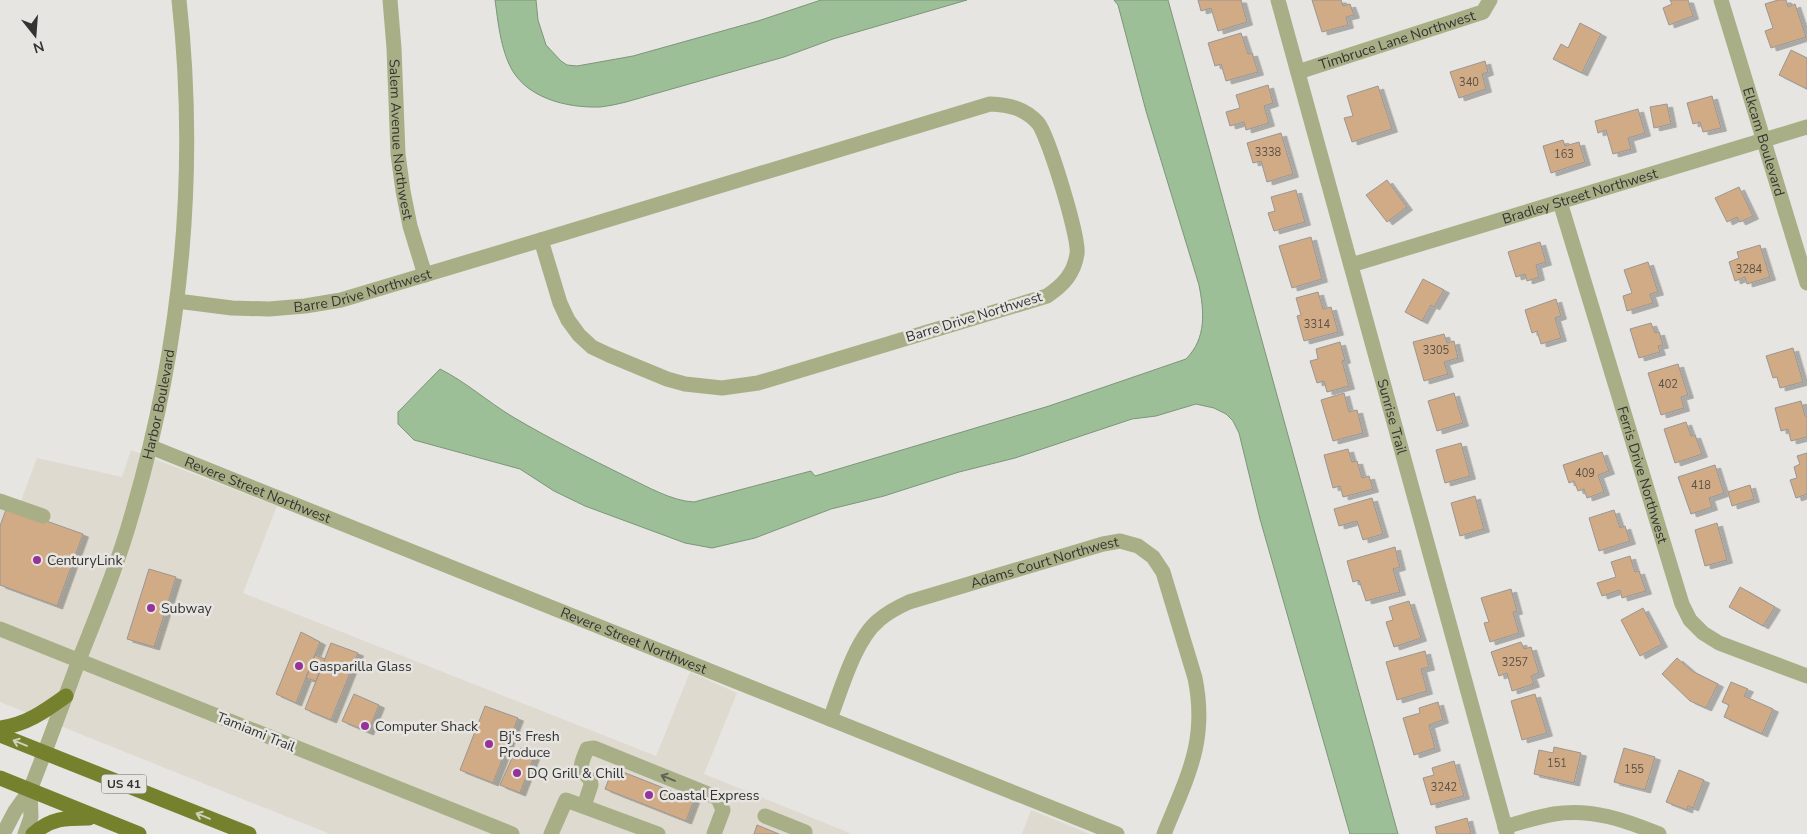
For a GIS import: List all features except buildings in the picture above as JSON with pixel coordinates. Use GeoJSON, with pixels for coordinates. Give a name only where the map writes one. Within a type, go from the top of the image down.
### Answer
{"type":"FeatureCollection","features":[{"type":"Feature","properties":{"kind":"main road"},"geometry":{"type":"LineString","coordinates":[[0,728],[11,727],[30,721],[66,696]]}},
{"type":"Feature","properties":{"kind":"main road","name":"US 41"},"geometry":{"type":"LineString","coordinates":[[0,735],[249,834]]}},
{"type":"Feature","properties":{"kind":"main road"},"geometry":{"type":"LineString","coordinates":[[0,778],[139,834]]}},
{"type":"Feature","properties":{"kind":"main road"},"geometry":{"type":"LineString","coordinates":[[33,834],[44,825],[64,818],[100,818]]}},
{"type":"Feature","properties":{"kind":"street","name":"Harbor Boulevard"},"geometry":{"type":"LineString","coordinates":[[2,834],[14,811],[30,790],[111,580],[132,515],[163,392],[177,301],[184,234],[187,166],[187,98],[179,0]]}},
{"type":"Feature","properties":{"kind":"street","name":"Salem Avenue Northwest"},"geometry":{"type":"LineString","coordinates":[[390,0],[394,48],[398,154],[410,226],[425,276]]}},
{"type":"Feature","properties":{"kind":"street","name":"Sunrise Trail"},"geometry":{"type":"LineString","coordinates":[[1278,0],[1506,830]]}},
{"type":"Feature","properties":{"kind":"street","name":"Timbruce Lane Northwest"},"geometry":{"type":"LineString","coordinates":[[1298,72],[1483,12],[1490,0]]}},
{"type":"Feature","properties":{"kind":"street","name":"Elkcam Boulevard"},"geometry":{"type":"LineString","coordinates":[[1721,0],[1807,283]]}},
{"type":"Feature","properties":{"kind":"street","name":"Barre Drive Northwest"},"geometry":{"type":"LineString","coordinates":[[177,301],[232,308],[287,308],[341,300],[990,104],[1008,105],[1025,111],[1038,123],[1047,139],[1076,235],[1078,253],[1073,271],[1062,286],[1047,296],[758,383],[740,387],[703,388],[667,379],[592,347],[579,335],[568,320],[560,304],[541,240]]}},
{"type":"Feature","properties":{"kind":"street","name":"Bradley Street Northwest"},"geometry":{"type":"LineString","coordinates":[[1351,265],[1807,127]]}},
{"type":"Feature","properties":{"kind":"street","name":"Ferris Drive Northwest"},"geometry":{"type":"LineString","coordinates":[[1560,202],[1682,604],[1690,620],[1703,634],[1719,642],[1807,676]]}},
{"type":"Feature","properties":{"kind":"street","name":"Revere Street Northwest"},"geometry":{"type":"LineString","coordinates":[[150,447],[1117,834]]}},
{"type":"Feature","properties":{"kind":"street"},"geometry":{"type":"LineString","coordinates":[[0,501],[43,516]]}},
{"type":"Feature","properties":{"kind":"street","name":"Adams Court Northwest"},"geometry":{"type":"LineString","coordinates":[[830,719],[865,635],[892,610],[909,602],[1102,544],[1120,541],[1138,546],[1153,557],[1163,572],[1199,695],[1199,732],[1196,750],[1164,834]]}},
{"type":"Feature","properties":{"kind":"street","name":"Tamiami Trail"},"geometry":{"type":"LineString","coordinates":[[0,629],[512,834]]}},
{"type":"Feature","properties":{"kind":"street"},"geometry":{"type":"LineString","coordinates":[[584,806],[591,785],[590,780],[582,773],[580,766],[587,749],[594,748],[718,798],[723,810],[714,834]]}},
{"type":"Feature","properties":{"kind":"street","name":"Harbor Boulevard"},"geometry":{"type":"LineString","coordinates":[[25,834],[31,817],[30,790]]}},
{"type":"Feature","properties":{"kind":"street"},"geometry":{"type":"LineString","coordinates":[[551,834],[566,800],[658,834]]}},
{"type":"Feature","properties":{"kind":"street"},"geometry":{"type":"LineString","coordinates":[[1506,830],[1554,814],[1592,813],[1627,821],[1659,834]]}},
{"type":"Feature","properties":{"kind":"street"},"geometry":{"type":"LineString","coordinates":[[765,816],[806,832],[805,834]]}},
{"type":"Feature","properties":{"kind":"shaded area"},"geometry":{"type":"Polygon","coordinates":[[[495,0],[536,0],[538,20],[546,45],[561,61],[567,65],[577,66],[633,56],[758,21],[821,0],[967,0],[833,39],[784,57],[626,102],[600,107],[587,107],[547,99],[535,93],[516,76],[503,49],[495,0]]]}},
{"type":"Feature","properties":{"kind":"shaded area"},"geometry":{"type":"Polygon","coordinates":[[[1114,0],[1168,0],[1398,834],[1350,834],[1260,519],[1239,433],[1233,421],[1226,414],[1214,408],[1196,404],[1156,416],[1132,419],[1015,458],[959,472],[884,496],[831,509],[755,538],[712,548],[685,543],[585,506],[554,491],[520,469],[414,440],[398,424],[398,412],[440,369],[513,417],[555,441],[660,493],[694,502],[811,471],[815,476],[1049,406],[1186,359],[1193,351],[1201,333],[1203,314],[1199,285],[1146,111],[1118,5],[1114,0]]]}},
{"type":"Feature","properties":{"kind":"shaded area"},"geometry":{"type":"Polygon","coordinates":[[[131,450],[277,506],[243,593],[656,756],[690,672],[737,693],[704,774],[852,834],[330,834],[0,702],[0,494],[21,501],[37,458],[122,477],[131,450]]]}},
{"type":"Feature","properties":{"kind":"shaded area"},"geometry":{"type":"Polygon","coordinates":[[[1031,810],[1090,834],[1022,834],[1031,810]]]}},
{"type":"Feature","properties":{"kind":"place","name":"CenturyLink"},"geometry":{"type":"Point","coordinates":[37,560]}},
{"type":"Feature","properties":{"kind":"place","name":"Subway"},"geometry":{"type":"Point","coordinates":[151,608]}},
{"type":"Feature","properties":{"kind":"place","name":"Gasparilla Glass"},"geometry":{"type":"Point","coordinates":[299,666]}},
{"type":"Feature","properties":{"kind":"place","name":"Computer Shack"},"geometry":{"type":"Point","coordinates":[365,726]}},
{"type":"Feature","properties":{"kind":"place","name":"Bj's Fresh Produce"},"geometry":{"type":"Point","coordinates":[489,744]}},
{"type":"Feature","properties":{"kind":"place","name":"DQ Grill & Chill"},"geometry":{"type":"Point","coordinates":[517,773]}},
{"type":"Feature","properties":{"kind":"place","name":"Coastal Express"},"geometry":{"type":"Point","coordinates":[649,795]}}]}
